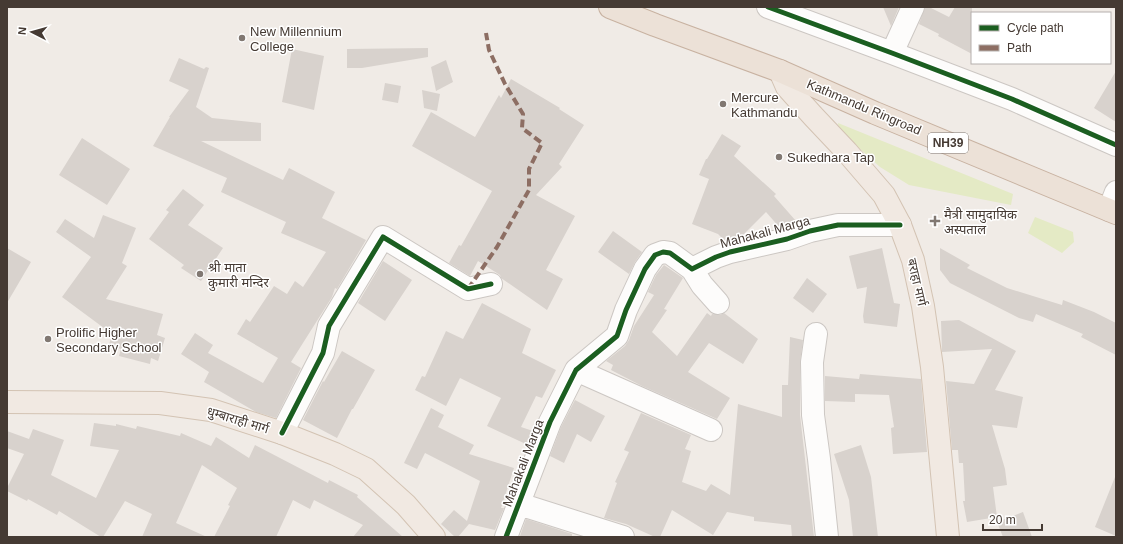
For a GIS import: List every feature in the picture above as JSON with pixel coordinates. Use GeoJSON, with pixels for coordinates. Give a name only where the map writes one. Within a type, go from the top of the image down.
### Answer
{"type":"FeatureCollection","features":[{"type":"Feature","properties":{"kind":"highway","name":"Kathmandu Ringroad"},"geometry":{"type":"LineString","coordinates":[[610,7],[662,28],[780,71],[875,113],[1114,205]]}},
{"type":"Feature","properties":{"kind":"main road","name":"बराहा मार्ग"},"geometry":{"type":"LineString","coordinates":[[780,71],[787,87],[847,152],[884,195],[900,225],[913,260],[923,306],[932,367],[948,537]]}},
{"type":"Feature","properties":{"kind":"main road","name":"धुम्बाराही मार्ग"},"geometry":{"type":"LineString","coordinates":[[7,402],[160,403],[211,410],[282,433],[335,454],[366,469],[406,505],[434,537]]}},
{"type":"Feature","properties":{"kind":"street"},"geometry":{"type":"LineString","coordinates":[[768,7],[1012,99],[1116,146]]}},
{"type":"Feature","properties":{"kind":"street"},"geometry":{"type":"LineString","coordinates":[[892,53],[914,7]]}},
{"type":"Feature","properties":{"kind":"street","name":"Mahakali Marga"},"geometry":{"type":"LineString","coordinates":[[692,269],[730,252],[788,239],[810,231],[838,225],[900,225]]}},
{"type":"Feature","properties":{"kind":"street"},"geometry":{"type":"LineString","coordinates":[[282,433],[322,353],[329,326],[382,237],[468,290],[491,284]]}},
{"type":"Feature","properties":{"kind":"street","name":"Mahakali Marga"},"geometry":{"type":"LineString","coordinates":[[506,537],[520,504],[550,422],[576,370],[617,336],[626,310],[645,269],[655,255],[663,252],[670,252],[692,269],[702,285],[718,303]]}},
{"type":"Feature","properties":{"kind":"street"},"geometry":{"type":"LineString","coordinates":[[816,334],[812,362],[814,415],[827,537]]}},
{"type":"Feature","properties":{"kind":"street"},"geometry":{"type":"LineString","coordinates":[[576,370],[711,430]]}},
{"type":"Feature","properties":{"kind":"street"},"geometry":{"type":"LineString","coordinates":[[520,504],[623,537]]}},
{"type":"Feature","properties":{"kind":"green space"},"geometry":{"type":"Polygon","coordinates":[[[838,123],[1013,194],[1011,205],[909,185],[880,167],[839,130],[838,123]]]}},
{"type":"Feature","properties":{"kind":"green space"},"geometry":{"type":"Polygon","coordinates":[[[1035,217],[1073,232],[1074,242],[1062,253],[1028,233],[1035,217]]]}},
{"type":"Feature","properties":{"kind":"building"},"geometry":{"type":"Polygon","coordinates":[[[883,7],[899,7],[891,26],[883,7]]]}},
{"type":"Feature","properties":{"kind":"building"},"geometry":{"type":"Polygon","coordinates":[[[925,7],[929,7],[949,17],[955,7],[972,7],[971,53],[938,36],[939,34],[919,24],[925,7]]]}},
{"type":"Feature","properties":{"kind":"building"},"geometry":{"type":"Polygon","coordinates":[[[428,48],[428,57],[362,68],[347,68],[347,49],[428,48]]]}},
{"type":"Feature","properties":{"kind":"building"},"geometry":{"type":"Polygon","coordinates":[[[292,49],[324,56],[314,110],[282,102],[292,49]]]}},
{"type":"Feature","properties":{"kind":"building"},"geometry":{"type":"Polygon","coordinates":[[[179,58],[204,69],[206,67],[209,68],[196,107],[212,118],[261,123],[261,141],[201,141],[283,180],[289,168],[335,192],[322,218],[366,240],[337,289],[335,288],[332,297],[291,362],[301,368],[276,418],[256,412],[204,382],[209,372],[181,354],[195,333],[213,345],[208,353],[263,383],[278,358],[237,334],[246,319],[250,322],[274,286],[287,294],[295,281],[303,287],[326,252],[281,233],[286,222],[221,192],[227,178],[153,146],[169,117],[189,90],[169,81],[179,58]]]}},
{"type":"Feature","properties":{"kind":"building"},"geometry":{"type":"Polygon","coordinates":[[[446,60],[453,82],[436,91],[431,67],[446,60]]]}},
{"type":"Feature","properties":{"kind":"building"},"geometry":{"type":"Polygon","coordinates":[[[1116,71],[1116,122],[1094,108],[1116,71]]]}},
{"type":"Feature","properties":{"kind":"building"},"geometry":{"type":"Polygon","coordinates":[[[511,79],[560,108],[559,109],[584,125],[559,164],[562,167],[536,195],[575,216],[546,270],[563,279],[547,310],[501,278],[500,275],[478,261],[470,276],[449,263],[459,245],[461,246],[492,191],[412,146],[431,112],[475,137],[499,95],[501,98],[511,79]]]}},
{"type":"Feature","properties":{"kind":"building"},"geometry":{"type":"Polygon","coordinates":[[[385,83],[401,86],[398,103],[382,100],[385,83]]]}},
{"type":"Feature","properties":{"kind":"building"},"geometry":{"type":"Polygon","coordinates":[[[422,90],[440,94],[437,111],[424,108],[422,90]]]}},
{"type":"Feature","properties":{"kind":"building"},"geometry":{"type":"Polygon","coordinates":[[[722,134],[741,146],[734,156],[776,194],[774,196],[796,221],[794,223],[780,228],[766,212],[741,237],[725,241],[718,234],[692,224],[709,179],[699,175],[706,159],[722,134]]]}},
{"type":"Feature","properties":{"kind":"building"},"geometry":{"type":"Polygon","coordinates":[[[82,138],[130,169],[107,205],[59,175],[82,138]]]}},
{"type":"Feature","properties":{"kind":"building"},"geometry":{"type":"Polygon","coordinates":[[[183,189],[204,205],[188,225],[223,248],[201,281],[181,268],[184,265],[149,239],[169,212],[166,210],[183,189]]]}},
{"type":"Feature","properties":{"kind":"building"},"geometry":{"type":"Polygon","coordinates":[[[103,215],[136,228],[122,263],[127,266],[106,299],[163,314],[157,335],[165,338],[158,361],[151,358],[150,364],[119,356],[121,349],[109,345],[112,334],[62,297],[91,257],[56,232],[65,219],[94,238],[103,215]]]}},
{"type":"Feature","properties":{"kind":"building"},"geometry":{"type":"Polygon","coordinates":[[[613,231],[642,252],[629,274],[598,252],[613,231]]]}},
{"type":"Feature","properties":{"kind":"building"},"geometry":{"type":"Polygon","coordinates":[[[7,248],[31,262],[7,303],[7,248]]]}},
{"type":"Feature","properties":{"kind":"building"},"geometry":{"type":"Polygon","coordinates":[[[882,248],[894,303],[900,304],[897,327],[864,323],[863,316],[867,287],[857,289],[849,256],[882,248]]]}},
{"type":"Feature","properties":{"kind":"building"},"geometry":{"type":"Polygon","coordinates":[[[940,248],[970,265],[967,268],[1007,288],[1062,305],[1063,300],[1094,312],[1116,323],[1116,355],[1081,337],[1083,334],[1036,314],[1033,322],[1019,318],[950,283],[940,270],[940,248]]]}},
{"type":"Feature","properties":{"kind":"building"},"geometry":{"type":"Polygon","coordinates":[[[383,261],[412,280],[385,321],[358,303],[383,261]]]}},
{"type":"Feature","properties":{"kind":"building"},"geometry":{"type":"Polygon","coordinates":[[[664,265],[683,278],[664,309],[667,310],[652,332],[677,356],[707,313],[711,316],[712,314],[720,315],[724,313],[758,339],[743,364],[709,343],[688,372],[730,398],[717,419],[642,386],[611,370],[613,365],[606,361],[625,346],[629,340],[634,326],[654,295],[648,292],[656,275],[664,265]]]}},
{"type":"Feature","properties":{"kind":"building"},"geometry":{"type":"Polygon","coordinates":[[[807,278],[827,294],[813,313],[793,298],[807,278]]]}},
{"type":"Feature","properties":{"kind":"building"},"geometry":{"type":"Polygon","coordinates":[[[482,303],[531,329],[522,353],[556,370],[542,398],[536,396],[521,427],[533,431],[528,445],[487,426],[501,398],[460,378],[446,406],[415,390],[422,376],[425,377],[446,331],[463,339],[482,303]]]}},
{"type":"Feature","properties":{"kind":"building"},"geometry":{"type":"Polygon","coordinates":[[[959,320],[1016,351],[995,390],[1023,397],[1017,428],[992,425],[1005,469],[1007,485],[993,487],[997,517],[967,522],[963,501],[965,501],[963,463],[959,463],[958,450],[952,450],[946,381],[974,384],[992,349],[942,352],[941,321],[959,320]]]}},
{"type":"Feature","properties":{"kind":"building"},"geometry":{"type":"Polygon","coordinates":[[[790,337],[803,340],[800,362],[800,415],[814,537],[792,537],[791,525],[754,521],[754,517],[727,512],[713,535],[672,510],[660,537],[655,537],[626,524],[604,518],[617,483],[615,482],[629,452],[624,450],[641,413],[691,435],[685,449],[691,451],[682,482],[706,491],[711,484],[730,495],[738,404],[782,417],[782,385],[788,385],[790,337]]]}},
{"type":"Feature","properties":{"kind":"building"},"geometry":{"type":"Polygon","coordinates":[[[342,351],[375,370],[337,438],[303,420],[323,381],[324,382],[342,351]]]}},
{"type":"Feature","properties":{"kind":"building"},"geometry":{"type":"Polygon","coordinates":[[[860,374],[921,379],[927,452],[893,454],[891,428],[894,427],[889,395],[855,394],[855,402],[825,401],[825,376],[859,379],[860,374]]]}},
{"type":"Feature","properties":{"kind":"building"},"geometry":{"type":"Polygon","coordinates":[[[575,400],[605,416],[591,442],[577,434],[564,463],[550,456],[561,427],[575,400]]]}},
{"type":"Feature","properties":{"kind":"building"},"geometry":{"type":"Polygon","coordinates":[[[431,408],[444,415],[438,427],[474,445],[469,454],[514,468],[501,508],[504,508],[495,530],[469,524],[458,537],[455,537],[441,524],[454,510],[467,521],[480,481],[425,453],[417,469],[404,463],[431,408]]]}},
{"type":"Feature","properties":{"kind":"building"},"geometry":{"type":"Polygon","coordinates":[[[94,423],[116,426],[116,424],[136,429],[137,426],[180,436],[181,433],[211,446],[216,437],[249,458],[255,445],[328,483],[329,480],[358,495],[357,497],[403,537],[353,537],[363,525],[314,500],[310,509],[293,500],[276,537],[214,537],[230,506],[228,505],[237,488],[202,465],[176,523],[207,537],[142,537],[152,514],[125,501],[103,537],[101,537],[59,511],[57,515],[28,499],[27,501],[7,491],[7,488],[24,454],[7,448],[7,431],[29,439],[33,429],[64,440],[51,475],[96,498],[119,450],[90,446],[94,423]]]}},
{"type":"Feature","properties":{"kind":"building"},"geometry":{"type":"Polygon","coordinates":[[[861,445],[871,477],[878,537],[853,537],[849,500],[834,454],[861,445]]]}},
{"type":"Feature","properties":{"kind":"building"},"geometry":{"type":"Polygon","coordinates":[[[1116,477],[1116,536],[1095,527],[1116,477]]]}},
{"type":"Feature","properties":{"kind":"building"},"geometry":{"type":"Polygon","coordinates":[[[1023,512],[1032,537],[1003,537],[997,522],[1023,512]]]}},
{"type":"Feature","properties":{"kind":"building"},"geometry":{"type":"Polygon","coordinates":[[[526,519],[572,534],[572,537],[520,536],[526,519]]]}},
{"type":"Feature","properties":{"kind":"marked path"},"geometry":{"type":"LineString","coordinates":[[468,289],[497,247],[529,190],[529,169],[542,143],[522,128],[523,114],[505,84],[489,50],[486,33]]}},
{"type":"Feature","properties":{"kind":"cycle path"},"geometry":{"type":"LineString","coordinates":[[768,7],[1012,99],[1116,145]]}},
{"type":"Feature","properties":{"kind":"cycle path"},"geometry":{"type":"LineString","coordinates":[[506,537],[550,422],[576,370],[617,336],[626,310],[645,269],[655,255],[663,252],[670,253],[692,269],[730,252],[787,239],[810,231],[838,225],[900,225]]}},
{"type":"Feature","properties":{"kind":"cycle path"},"geometry":{"type":"LineString","coordinates":[[282,433],[323,353],[329,326],[383,237],[468,289],[491,284]]}},
{"type":"Feature","properties":{"kind":"place","name":"New Millennium College"},"geometry":{"type":"Point","coordinates":[242,38]}},
{"type":"Feature","properties":{"kind":"place","name":"Mercure Kathmandu"},"geometry":{"type":"Point","coordinates":[723,104]}},
{"type":"Feature","properties":{"kind":"place","name":"Sukedhara Tap"},"geometry":{"type":"Point","coordinates":[779,157]}},
{"type":"Feature","properties":{"kind":"place","name":"मैत्री सामुदायिक अस्पताल"},"geometry":{"type":"Point","coordinates":[935,221]}},
{"type":"Feature","properties":{"kind":"place","name":"श्री माता कुमारी मन्दिर"},"geometry":{"type":"Point","coordinates":[200,274]}},
{"type":"Feature","properties":{"kind":"place","name":"Prolific Higher Secondary School"},"geometry":{"type":"Point","coordinates":[48,339]}}]}
